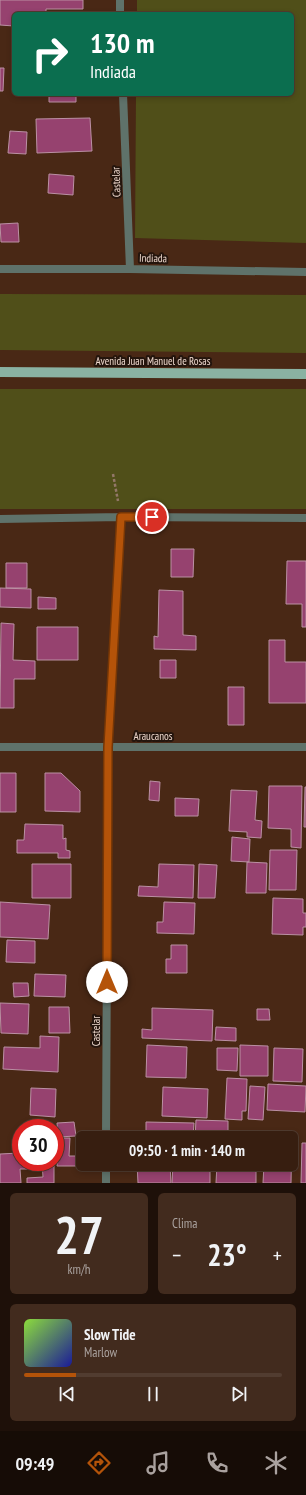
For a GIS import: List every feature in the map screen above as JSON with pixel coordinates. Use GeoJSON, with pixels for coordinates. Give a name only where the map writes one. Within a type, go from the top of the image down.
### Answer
{"type":"FeatureCollection","features":[{"type":"Feature","properties":{"kind":"main road","name":"Avenida Juan Manuel de Rosas"},"geometry":{"type":"LineString","coordinates":[[0,372],[306,374]]}},
{"type":"Feature","properties":{"kind":"street"},"geometry":{"type":"LineString","coordinates":[[120,0],[120,12]]}},
{"type":"Feature","properties":{"kind":"street","name":"Castelar"},"geometry":{"type":"LineString","coordinates":[[123,96],[130,269]]}},
{"type":"Feature","properties":{"kind":"street","name":"Indiada"},"geometry":{"type":"LineString","coordinates":[[0,269],[130,269],[306,272]]}},
{"type":"Feature","properties":{"kind":"street","name":"Castelar"},"geometry":{"type":"LineString","coordinates":[[106,1131],[108,747],[121,517]]}},
{"type":"Feature","properties":{"kind":"street"},"geometry":{"type":"LineString","coordinates":[[0,518],[306,518]]}},
{"type":"Feature","properties":{"kind":"street","name":"Araucanos"},"geometry":{"type":"LineString","coordinates":[[0,747],[306,747]]}},
{"type":"Feature","properties":{"kind":"street"},"geometry":{"type":"LineString","coordinates":[[106,1171],[106,1183]]}},
{"type":"Feature","properties":{"kind":"path"},"geometry":{"type":"LineString","coordinates":[[112,474],[121,517]]}},
{"type":"Feature","properties":{"kind":"shaded area"},"geometry":{"type":"Polygon","coordinates":[[[137,0],[306,0],[306,243],[135,238],[136,96],[294,96],[294,12],[137,12],[137,0]]]}},
{"type":"Feature","properties":{"kind":"shaded area"},"geometry":{"type":"Polygon","coordinates":[[[0,294],[306,295],[306,353],[0,350],[0,294]]]}},
{"type":"Feature","properties":{"kind":"shaded area"},"geometry":{"type":"Polygon","coordinates":[[[0,389],[306,389],[306,509],[0,509],[0,389]]]}},
{"type":"Feature","properties":{"kind":"building"},"geometry":{"type":"Polygon","coordinates":[[[0,0],[83,0],[83,9],[46,9],[46,12],[12,12],[12,26],[0,25],[0,0]]]}},
{"type":"Feature","properties":{"kind":"building"},"geometry":{"type":"Polygon","coordinates":[[[0,68],[4,68],[3,91],[0,91],[0,68]]]}},
{"type":"Feature","properties":{"kind":"building"},"geometry":{"type":"Polygon","coordinates":[[[49,96],[76,96],[76,102],[49,102],[49,96]]]}},
{"type":"Feature","properties":{"kind":"building"},"geometry":{"type":"Polygon","coordinates":[[[90,118],[92,151],[37,153],[36,119],[90,118]]]}},
{"type":"Feature","properties":{"kind":"building"},"geometry":{"type":"Polygon","coordinates":[[[10,131],[27,132],[26,154],[8,153],[10,131]]]}},
{"type":"Feature","properties":{"kind":"building"},"geometry":{"type":"Polygon","coordinates":[[[49,174],[74,176],[73,195],[48,193],[49,174]]]}},
{"type":"Feature","properties":{"kind":"building"},"geometry":{"type":"Polygon","coordinates":[[[18,223],[19,242],[1,242],[0,224],[18,223]]]}},
{"type":"Feature","properties":{"kind":"building"},"geometry":{"type":"Polygon","coordinates":[[[171,549],[194,549],[193,577],[171,577],[171,549]]]}},
{"type":"Feature","properties":{"kind":"building"},"geometry":{"type":"Polygon","coordinates":[[[287,561],[306,561],[306,627],[302,627],[302,604],[286,604],[287,561]]]}},
{"type":"Feature","properties":{"kind":"building"},"geometry":{"type":"Polygon","coordinates":[[[6,563],[27,563],[27,588],[6,588],[6,563]]]}},
{"type":"Feature","properties":{"kind":"building"},"geometry":{"type":"Polygon","coordinates":[[[0,588],[31,589],[31,608],[0,607],[0,588]]]}},
{"type":"Feature","properties":{"kind":"building"},"geometry":{"type":"Polygon","coordinates":[[[159,590],[183,591],[183,635],[196,636],[196,650],[154,649],[154,636],[158,637],[159,590]]]}},
{"type":"Feature","properties":{"kind":"building"},"geometry":{"type":"Polygon","coordinates":[[[38,597],[56,598],[56,609],[38,609],[38,597]]]}},
{"type":"Feature","properties":{"kind":"building"},"geometry":{"type":"Polygon","coordinates":[[[1,623],[14,624],[13,660],[35,661],[35,679],[14,679],[14,708],[0,708],[1,623]]]}},
{"type":"Feature","properties":{"kind":"building"},"geometry":{"type":"Polygon","coordinates":[[[37,627],[78,627],[78,660],[37,660],[37,627]]]}},
{"type":"Feature","properties":{"kind":"building"},"geometry":{"type":"Polygon","coordinates":[[[269,640],[285,640],[285,662],[306,662],[306,703],[269,703],[269,640]]]}},
{"type":"Feature","properties":{"kind":"building"},"geometry":{"type":"Polygon","coordinates":[[[160,660],[176,660],[176,678],[160,678],[160,660]]]}},
{"type":"Feature","properties":{"kind":"building"},"geometry":{"type":"Polygon","coordinates":[[[228,687],[244,687],[244,725],[228,725],[228,687]]]}},
{"type":"Feature","properties":{"kind":"building"},"geometry":{"type":"Polygon","coordinates":[[[0,773],[16,773],[16,812],[0,812],[0,773]]]}},
{"type":"Feature","properties":{"kind":"building"},"geometry":{"type":"Polygon","coordinates":[[[45,773],[61,773],[80,791],[80,812],[45,811],[45,773]]]}},
{"type":"Feature","properties":{"kind":"building"},"geometry":{"type":"Polygon","coordinates":[[[150,781],[160,782],[159,801],[149,800],[150,781]]]}},
{"type":"Feature","properties":{"kind":"building"},"geometry":{"type":"Polygon","coordinates":[[[269,786],[302,786],[301,848],[291,847],[291,829],[268,828],[269,786]]]}},
{"type":"Feature","properties":{"kind":"building"},"geometry":{"type":"Polygon","coordinates":[[[305,787],[306,827],[304,827],[305,787]]]}},
{"type":"Feature","properties":{"kind":"building"},"geometry":{"type":"Polygon","coordinates":[[[231,790],[257,791],[255,820],[262,821],[261,838],[247,837],[247,832],[229,831],[231,790]]]}},
{"type":"Feature","properties":{"kind":"building"},"geometry":{"type":"Polygon","coordinates":[[[175,798],[199,799],[198,816],[175,816],[175,798]]]}},
{"type":"Feature","properties":{"kind":"building"},"geometry":{"type":"Polygon","coordinates":[[[25,824],[63,825],[63,839],[66,838],[66,850],[70,851],[70,858],[58,858],[58,853],[17,853],[17,840],[24,840],[25,824]]]}},
{"type":"Feature","properties":{"kind":"building"},"geometry":{"type":"Polygon","coordinates":[[[232,837],[250,839],[249,862],[231,861],[232,837]]]}},
{"type":"Feature","properties":{"kind":"building"},"geometry":{"type":"Polygon","coordinates":[[[270,850],[297,850],[296,890],[269,890],[270,850]]]}},
{"type":"Feature","properties":{"kind":"building"},"geometry":{"type":"Polygon","coordinates":[[[247,862],[267,863],[266,893],[246,893],[247,862]]]}},
{"type":"Feature","properties":{"kind":"building"},"geometry":{"type":"Polygon","coordinates":[[[32,864],[71,864],[71,898],[32,898],[32,864]]]}},
{"type":"Feature","properties":{"kind":"building"},"geometry":{"type":"Polygon","coordinates":[[[159,864],[194,865],[193,898],[138,896],[139,886],[158,887],[159,864]]]}},
{"type":"Feature","properties":{"kind":"building"},"geometry":{"type":"Polygon","coordinates":[[[199,864],[217,865],[215,898],[198,898],[199,864]]]}},
{"type":"Feature","properties":{"kind":"building"},"geometry":{"type":"Polygon","coordinates":[[[273,898],[303,899],[303,913],[306,913],[306,927],[303,927],[303,935],[272,934],[273,898]]]}},
{"type":"Feature","properties":{"kind":"building"},"geometry":{"type":"Polygon","coordinates":[[[0,902],[50,905],[48,939],[0,937],[0,902]]]}},
{"type":"Feature","properties":{"kind":"building"},"geometry":{"type":"Polygon","coordinates":[[[164,902],[195,903],[194,934],[157,933],[157,922],[163,922],[164,902]]]}},
{"type":"Feature","properties":{"kind":"building"},"geometry":{"type":"Polygon","coordinates":[[[7,940],[35,941],[35,963],[6,962],[7,940]]]}},
{"type":"Feature","properties":{"kind":"building"},"geometry":{"type":"Polygon","coordinates":[[[171,945],[187,945],[187,973],[166,973],[166,959],[171,959],[171,945]]]}},
{"type":"Feature","properties":{"kind":"building"},"geometry":{"type":"Polygon","coordinates":[[[35,974],[66,975],[65,997],[34,996],[35,974]]]}},
{"type":"Feature","properties":{"kind":"building"},"geometry":{"type":"Polygon","coordinates":[[[13,983],[28,983],[29,996],[14,997],[13,983]]]}},
{"type":"Feature","properties":{"kind":"building"},"geometry":{"type":"Polygon","coordinates":[[[0,1003],[29,1004],[28,1034],[1,1033],[0,1003]]]}},
{"type":"Feature","properties":{"kind":"building"},"geometry":{"type":"Polygon","coordinates":[[[49,1007],[69,1007],[70,1033],[49,1033],[49,1007]]]}},
{"type":"Feature","properties":{"kind":"building"},"geometry":{"type":"Polygon","coordinates":[[[152,1008],[213,1010],[212,1041],[142,1038],[142,1029],[152,1030],[152,1008]]]}},
{"type":"Feature","properties":{"kind":"building"},"geometry":{"type":"Polygon","coordinates":[[[257,1009],[269,1009],[270,1020],[257,1020],[257,1009]]]}},
{"type":"Feature","properties":{"kind":"building"},"geometry":{"type":"Polygon","coordinates":[[[216,1027],[236,1028],[236,1041],[215,1040],[216,1027]]]}},
{"type":"Feature","properties":{"kind":"building"},"geometry":{"type":"Polygon","coordinates":[[[40,1036],[59,1037],[58,1072],[3,1069],[4,1047],[40,1048],[40,1036]]]}},
{"type":"Feature","properties":{"kind":"building"},"geometry":{"type":"Polygon","coordinates":[[[147,1045],[187,1047],[186,1078],[146,1077],[147,1045]]]}},
{"type":"Feature","properties":{"kind":"building"},"geometry":{"type":"Polygon","coordinates":[[[240,1045],[268,1046],[268,1076],[240,1076],[240,1045]]]}},
{"type":"Feature","properties":{"kind":"building"},"geometry":{"type":"Polygon","coordinates":[[[217,1048],[238,1048],[237,1071],[217,1070],[217,1048]]]}},
{"type":"Feature","properties":{"kind":"building"},"geometry":{"type":"Polygon","coordinates":[[[274,1048],[303,1049],[302,1082],[273,1081],[274,1048]]]}},
{"type":"Feature","properties":{"kind":"building"},"geometry":{"type":"Polygon","coordinates":[[[227,1078],[247,1079],[246,1111],[242,1111],[242,1120],[225,1119],[227,1078]]]}},
{"type":"Feature","properties":{"kind":"building"},"geometry":{"type":"Polygon","coordinates":[[[268,1084],[306,1086],[305,1112],[267,1110],[268,1084]]]}},
{"type":"Feature","properties":{"kind":"building"},"geometry":{"type":"Polygon","coordinates":[[[250,1086],[265,1087],[263,1120],[248,1119],[250,1086]]]}},
{"type":"Feature","properties":{"kind":"building"},"geometry":{"type":"Polygon","coordinates":[[[163,1087],[208,1089],[207,1118],[162,1116],[163,1087]]]}},
{"type":"Feature","properties":{"kind":"building"},"geometry":{"type":"Polygon","coordinates":[[[31,1088],[56,1089],[55,1117],[30,1115],[31,1088]]]}},
{"type":"Feature","properties":{"kind":"building"},"geometry":{"type":"Polygon","coordinates":[[[196,1120],[228,1121],[228,1131],[195,1131],[196,1120]]]}},
{"type":"Feature","properties":{"kind":"building"},"geometry":{"type":"Polygon","coordinates":[[[74,1122],[76,1136],[64,1137],[64,1123],[74,1122]]]}},
{"type":"Feature","properties":{"kind":"building"},"geometry":{"type":"Polygon","coordinates":[[[146,1122],[194,1123],[193,1131],[146,1131],[146,1122]]]}},
{"type":"Feature","properties":{"kind":"building"},"geometry":{"type":"Polygon","coordinates":[[[64,1138],[70,1138],[69,1156],[76,1156],[76,1166],[64,1166],[64,1138]]]}},
{"type":"Feature","properties":{"kind":"building"},"geometry":{"type":"Polygon","coordinates":[[[302,1143],[306,1143],[306,1183],[301,1183],[302,1143]]]}},
{"type":"Feature","properties":{"kind":"building"},"geometry":{"type":"Polygon","coordinates":[[[12,1153],[12,1171],[20,1171],[21,1183],[0,1183],[0,1154],[12,1153]]]}},
{"type":"Feature","properties":{"kind":"building"},"geometry":{"type":"Polygon","coordinates":[[[43,1171],[54,1171],[54,1183],[27,1183],[27,1178],[43,1177],[43,1171]]]}},
{"type":"Feature","properties":{"kind":"building"},"geometry":{"type":"Polygon","coordinates":[[[137,1171],[170,1171],[171,1183],[138,1183],[137,1171]]]}},
{"type":"Feature","properties":{"kind":"building"},"geometry":{"type":"Polygon","coordinates":[[[173,1171],[210,1171],[210,1183],[172,1183],[173,1171]]]}},
{"type":"Feature","properties":{"kind":"building"},"geometry":{"type":"Polygon","coordinates":[[[217,1171],[256,1171],[256,1183],[216,1183],[217,1171]]]}},
{"type":"Feature","properties":{"kind":"building"},"geometry":{"type":"Polygon","coordinates":[[[264,1171],[291,1171],[291,1183],[263,1183],[264,1171]]]}},
{"type":"Feature","properties":{"kind":"route"},"geometry":{"type":"LineString","coordinates":[[107,982],[108,747],[121,517],[152,517]]}}]}
